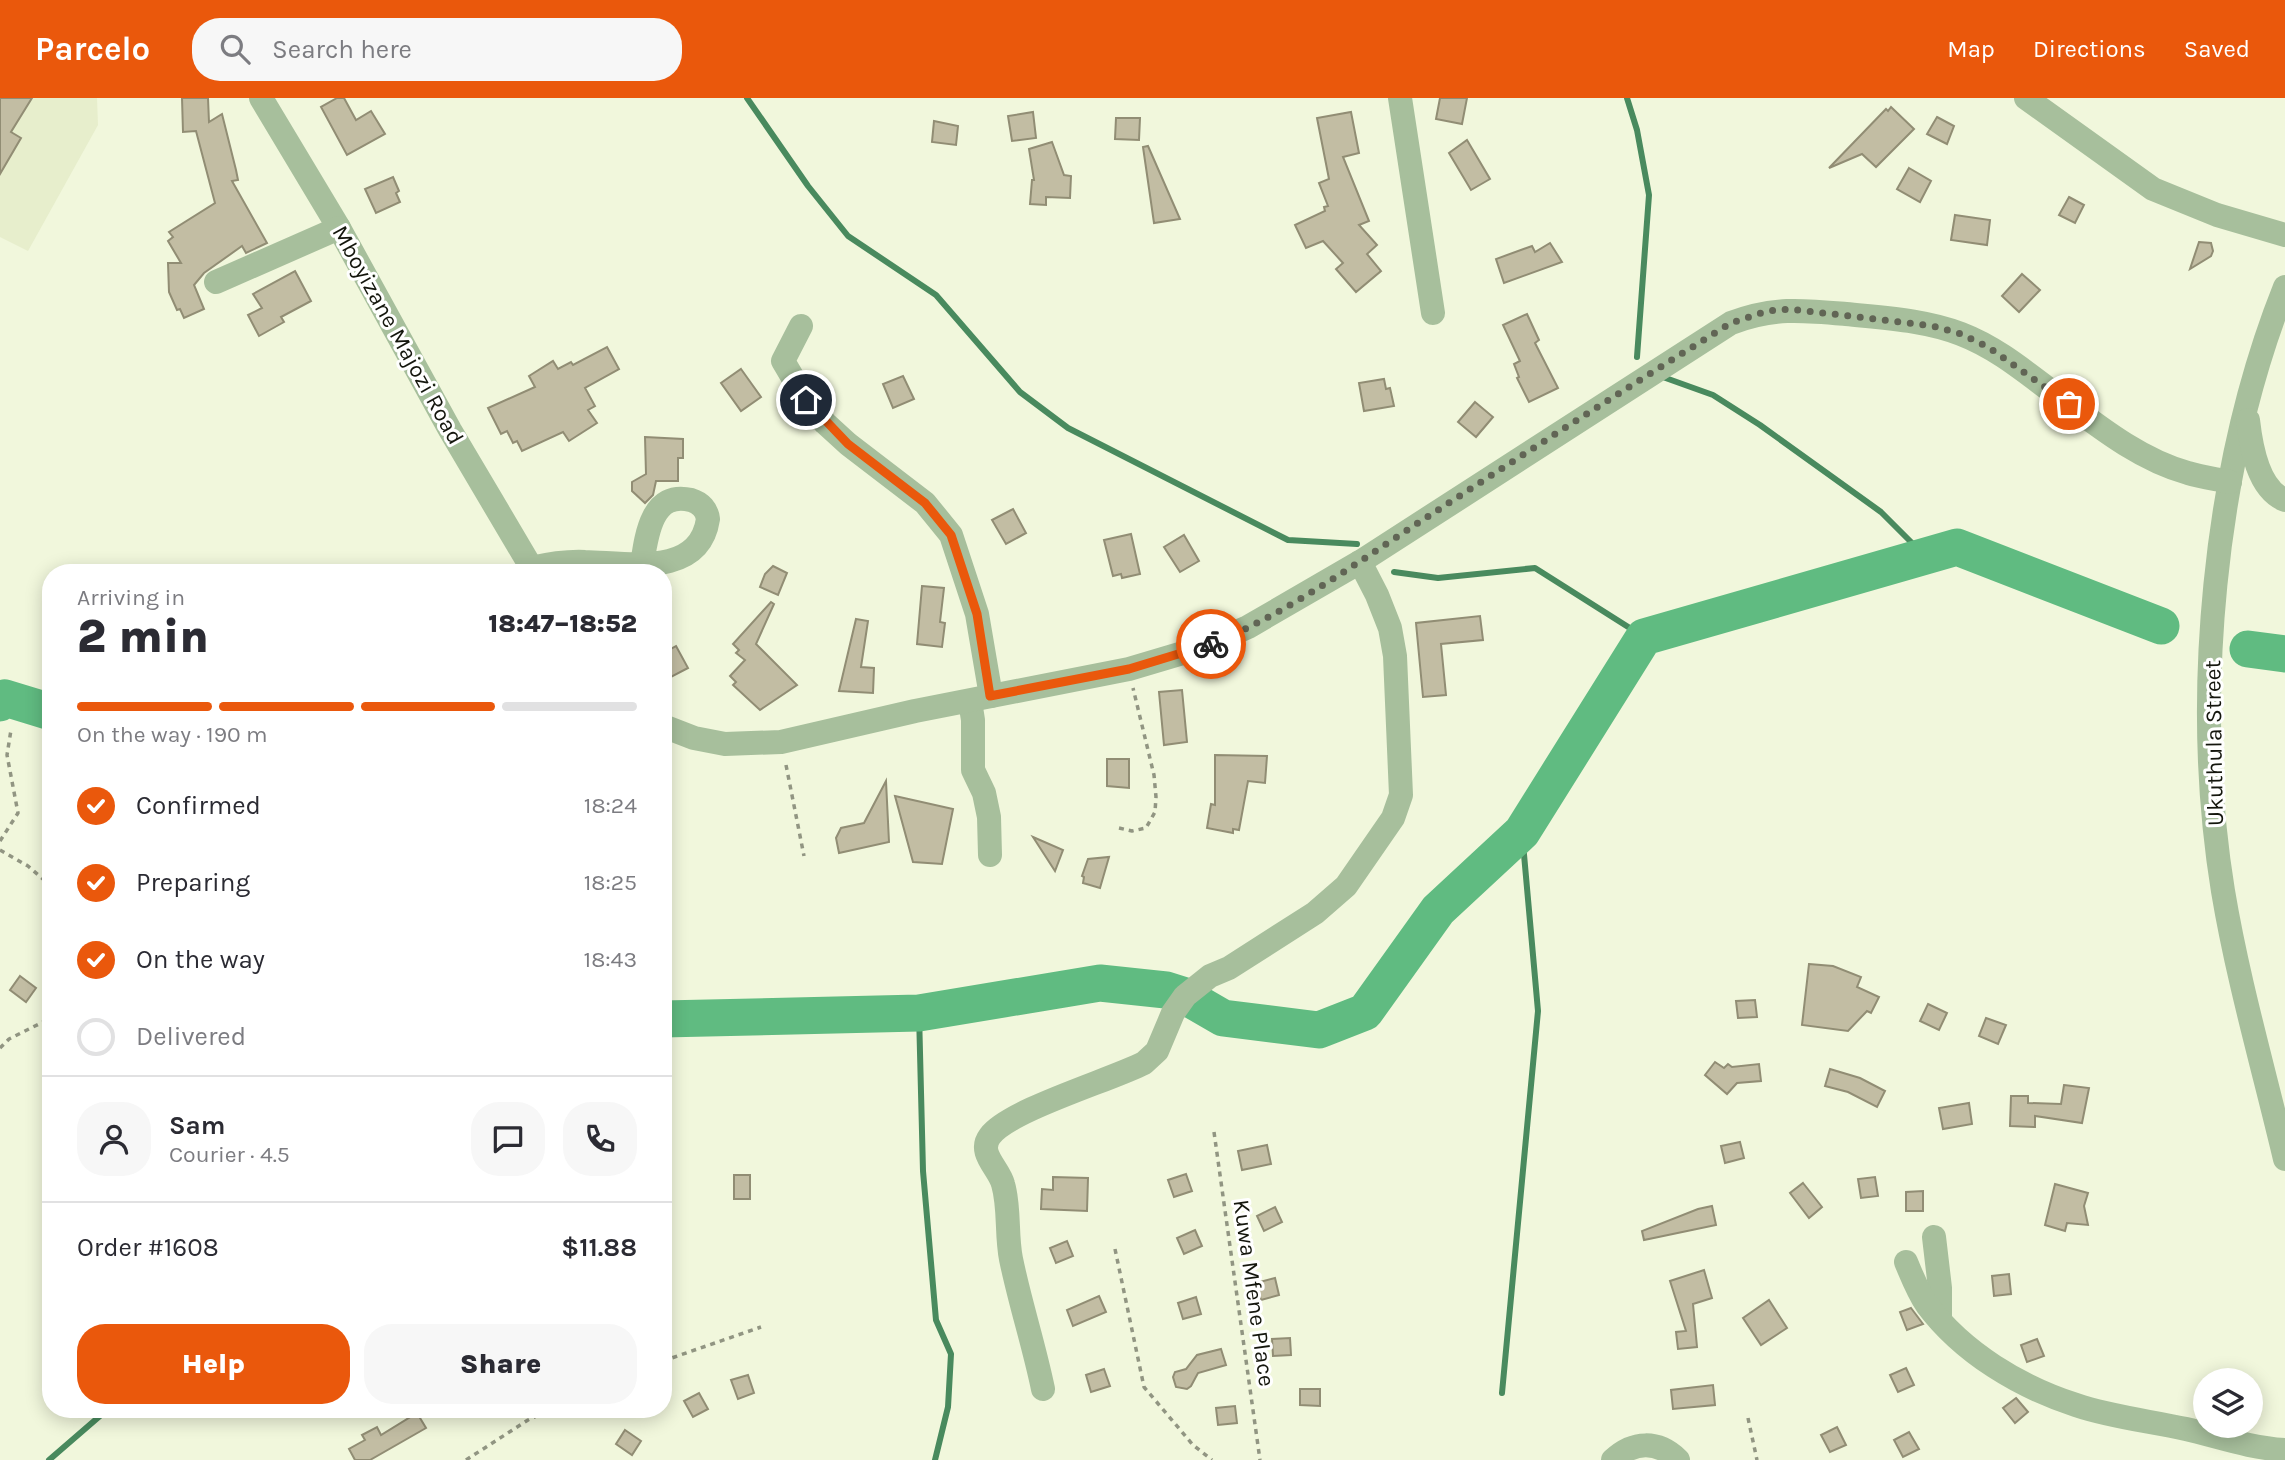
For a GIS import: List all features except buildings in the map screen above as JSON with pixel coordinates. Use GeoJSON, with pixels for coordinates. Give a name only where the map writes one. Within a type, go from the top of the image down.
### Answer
{"type":"FeatureCollection","features":[{"type":"Feature","properties":{"kind":"street","name":"Mboyizane Majozi Road"},"geometry":{"type":"LineString","coordinates":[[261,98],[339,228],[450,430],[528,564]]}},
{"type":"Feature","properties":{"kind":"street"},"geometry":{"type":"LineString","coordinates":[[1400,98],[1433,313]]}},
{"type":"Feature","properties":{"kind":"street"},"geometry":{"type":"LineString","coordinates":[[2026,98],[2153,189],[2217,215],[2285,235]]}},
{"type":"Feature","properties":{"kind":"street"},"geometry":{"type":"LineString","coordinates":[[216,282],[339,228]]}},
{"type":"Feature","properties":{"kind":"street","name":"Ukuthula Street"},"geometry":{"type":"LineString","coordinates":[[2285,287],[2260,360],[2230,482],[2220,541],[2208,700],[2211,776],[2223,891],[2285,1159]]}},
{"type":"Feature","properties":{"kind":"street"},"geometry":{"type":"LineString","coordinates":[[672,729],[694,738],[725,744],[781,742],[1129,669],[1225,638],[1360,562],[1731,323],[1779,310],[1884,318],[1933,326],[1961,334],[2022,369],[2124,443],[2154,460],[2187,473],[2230,482]]}},
{"type":"Feature","properties":{"kind":"street"},"geometry":{"type":"LineString","coordinates":[[801,326],[783,361],[806,400],[848,444],[925,503],[951,535],[977,614],[980,699],[973,720],[973,770],[984,793],[989,817],[990,855]]}},
{"type":"Feature","properties":{"kind":"street"},"geometry":{"type":"LineString","coordinates":[[2247,413],[2255,456],[2266,484],[2271,492],[2285,500]]}},
{"type":"Feature","properties":{"kind":"street"},"geometry":{"type":"LineString","coordinates":[[1043,1389],[1011,1258],[1003,1184],[985,1147],[988,1138],[996,1129],[1023,1114],[1144,1063],[1157,1051],[1173,1013],[1185,996],[1210,976],[1229,968],[1315,913],[1346,886],[1393,818],[1401,795],[1395,656],[1390,628],[1360,562]]}},
{"type":"Feature","properties":{"kind":"street"},"geometry":{"type":"LineString","coordinates":[[552,564],[614,564]]}},
{"type":"Feature","properties":{"kind":"street"},"geometry":{"type":"LineString","coordinates":[[1934,1237],[1940,1288],[1940,1320]]}},
{"type":"Feature","properties":{"kind":"street"},"geometry":{"type":"LineString","coordinates":[[1906,1262],[1919,1292],[1940,1320],[1977,1356],[2008,1375],[2076,1405],[2190,1430],[2259,1449],[2285,1450]]}},
{"type":"Feature","properties":{"kind":"street"},"geometry":{"type":"LineString","coordinates":[[1613,1460],[1635,1445],[1648,1444],[1661,1448],[1678,1460]]}},
{"type":"Feature","properties":{"kind":"path"},"geometry":{"type":"LineString","coordinates":[[1119,828],[1132,831],[1146,828],[1155,813],[1154,775],[1129,669]]}},
{"type":"Feature","properties":{"kind":"path"},"geometry":{"type":"LineString","coordinates":[[0,841],[18,813],[7,755],[11,730]]}},
{"type":"Feature","properties":{"kind":"path"},"geometry":{"type":"LineString","coordinates":[[781,742],[804,856]]}},
{"type":"Feature","properties":{"kind":"path"},"geometry":{"type":"LineString","coordinates":[[0,850],[28,866],[42,878]]}},
{"type":"Feature","properties":{"kind":"path"},"geometry":{"type":"LineString","coordinates":[[0,1048],[9,1039],[42,1022]]}},
{"type":"Feature","properties":{"kind":"path","name":"Kuwa Mfene Place"},"geometry":{"type":"LineString","coordinates":[[1214,1132],[1260,1460]]}},
{"type":"Feature","properties":{"kind":"path"},"geometry":{"type":"LineString","coordinates":[[1115,1249],[1144,1387],[1193,1445],[1212,1460]]}},
{"type":"Feature","properties":{"kind":"path"},"geometry":{"type":"LineString","coordinates":[[672,1358],[761,1327]]}},
{"type":"Feature","properties":{"kind":"path"},"geometry":{"type":"LineString","coordinates":[[466,1460],[532,1418]]}},
{"type":"Feature","properties":{"kind":"path"},"geometry":{"type":"LineString","coordinates":[[1748,1419],[1757,1460]]}},
{"type":"Feature","properties":{"kind":"shaded area"},"geometry":{"type":"Polygon","coordinates":[[[0,98],[97,98],[98,125],[28,251],[0,237],[0,98]]]}},
{"type":"Feature","properties":{"kind":"waterway"},"geometry":{"type":"LineString","coordinates":[[747,98],[808,186],[848,236],[936,295],[1020,392],[1068,428],[1288,540],[1357,544]]}},
{"type":"Feature","properties":{"kind":"waterway"},"geometry":{"type":"LineString","coordinates":[[1627,98],[1637,130],[1649,195],[1637,357]]}},
{"type":"Feature","properties":{"kind":"waterway"},"geometry":{"type":"LineString","coordinates":[[1660,376],[1713,395],[1760,425],[1881,512],[1925,556]]}},
{"type":"Feature","properties":{"kind":"waterway"},"geometry":{"type":"LineString","coordinates":[[672,1019],[919,1013],[1100,983],[1166,990],[1185,996],[1223,1018],[1319,1030],[1365,1012],[1438,910],[1522,832],[1644,637],[1957,547],[2161,626]]}},
{"type":"Feature","properties":{"kind":"waterway"},"geometry":{"type":"LineString","coordinates":[[1394,572],[1438,578],[1535,568],[1644,637]]}},
{"type":"Feature","properties":{"kind":"waterway"},"geometry":{"type":"LineString","coordinates":[[2248,649],[2285,654]]}},
{"type":"Feature","properties":{"kind":"waterway"},"geometry":{"type":"LineString","coordinates":[[0,703],[5,698],[42,709]]}},
{"type":"Feature","properties":{"kind":"waterway"},"geometry":{"type":"LineString","coordinates":[[1502,1393],[1538,1011],[1522,832]]}},
{"type":"Feature","properties":{"kind":"waterway"},"geometry":{"type":"LineString","coordinates":[[919,1013],[923,1171],[936,1320],[951,1354],[948,1407],[935,1460]]}},
{"type":"Feature","properties":{"kind":"waterway"},"geometry":{"type":"LineString","coordinates":[[49,1460],[98,1418]]}},
{"type":"Feature","properties":{"kind":"way so far"},"geometry":{"type":"LineString","coordinates":[[1211,644],[1270,615],[1360,562],[1620,392],[1731,323],[1748,316],[1790,309],[1884,318],[1933,326],[1961,334],[1988,347],[2069,404]]}},
{"type":"Feature","properties":{"kind":"route"},"geometry":{"type":"LineString","coordinates":[[806,400],[825,423],[848,444],[925,503],[951,535],[977,614],[990,696],[1129,669],[1211,644]]}}]}
